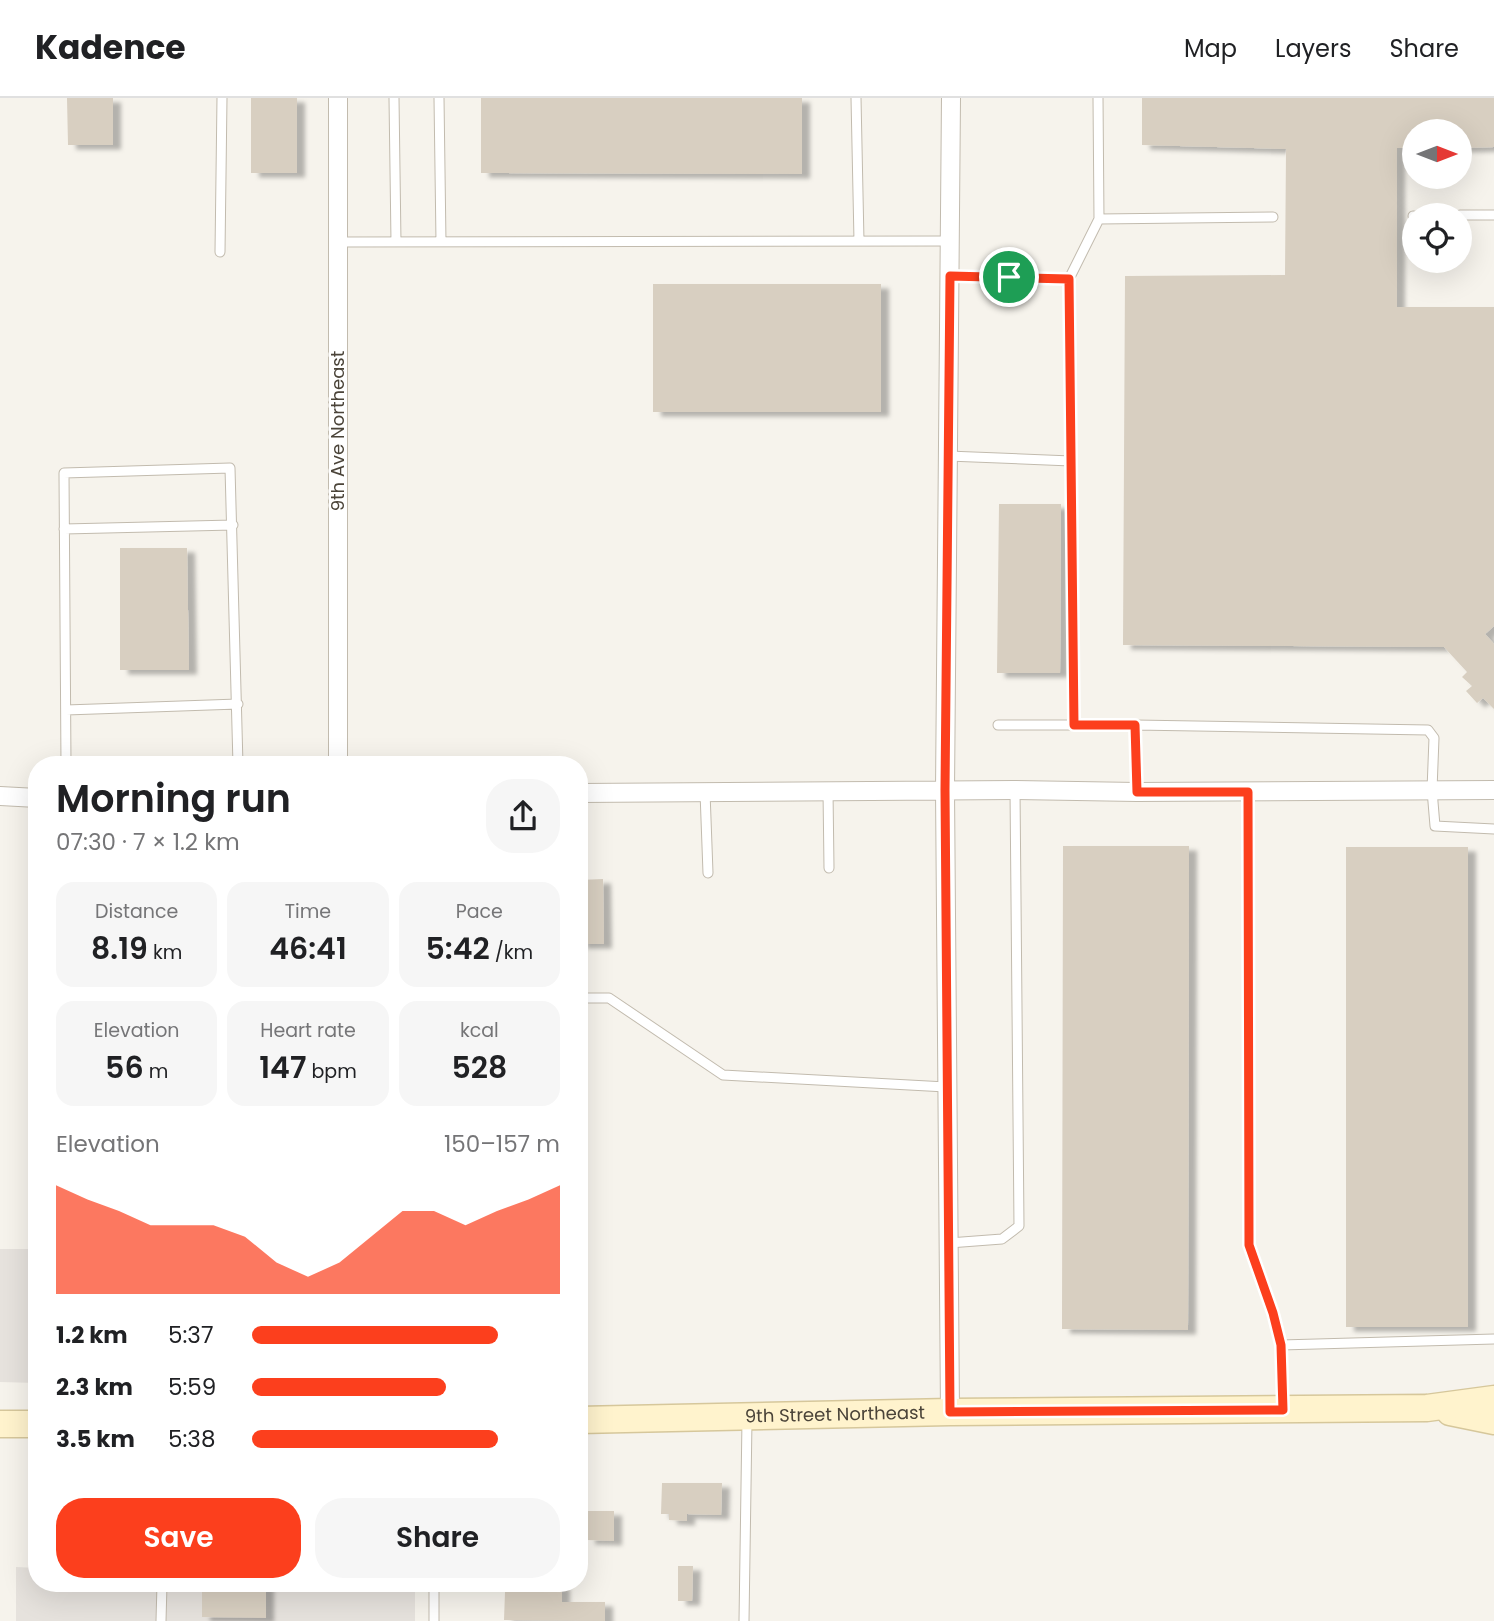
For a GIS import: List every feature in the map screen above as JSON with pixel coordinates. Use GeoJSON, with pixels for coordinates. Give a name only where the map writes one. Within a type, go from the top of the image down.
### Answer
{"type":"FeatureCollection","features":[{"type":"Feature","properties":{"kind":"street","name":"9th Ave Northeast"},"geometry":{"type":"LineString","coordinates":[[338,98],[338,756]]}},
{"type":"Feature","properties":{"kind":"street"},"geometry":{"type":"LineString","coordinates":[[950,1412],[945,790],[951,98]]}},
{"type":"Feature","properties":{"kind":"street"},"geometry":{"type":"LineString","coordinates":[[588,793],[1494,790]]}},
{"type":"Feature","properties":{"kind":"street"},"geometry":{"type":"LineString","coordinates":[[0,796],[28,798]]}},
{"type":"Feature","properties":{"kind":"street","name":"9th Street Northeast"},"geometry":{"type":"LineString","coordinates":[[588,1420],[950,1412],[1427,1408],[1494,1399]]}},
{"type":"Feature","properties":{"kind":"street","name":"9th Street Northeast"},"geometry":{"type":"LineString","coordinates":[[1427,1408],[1494,1421]]}},
{"type":"Feature","properties":{"kind":"street"},"geometry":{"type":"LineString","coordinates":[[0,1424],[28,1424]]}},
{"type":"Feature","properties":{"kind":"lane"},"geometry":{"type":"LineString","coordinates":[[220,252],[222,98]]}},
{"type":"Feature","properties":{"kind":"lane"},"geometry":{"type":"LineString","coordinates":[[394,98],[396,242]]}},
{"type":"Feature","properties":{"kind":"lane"},"geometry":{"type":"LineString","coordinates":[[439,98],[441,242]]}},
{"type":"Feature","properties":{"kind":"lane"},"geometry":{"type":"LineString","coordinates":[[856,98],[859,241]]}},
{"type":"Feature","properties":{"kind":"lane"},"geometry":{"type":"LineString","coordinates":[[1074,725],[1069,279],[1098,219],[1098,98]]}},
{"type":"Feature","properties":{"kind":"lane"},"geometry":{"type":"LineString","coordinates":[[1472,215],[1494,215]]}},
{"type":"Feature","properties":{"kind":"lane"},"geometry":{"type":"LineString","coordinates":[[1098,219],[1273,217]]}},
{"type":"Feature","properties":{"kind":"lane"},"geometry":{"type":"LineString","coordinates":[[338,242],[950,241]]}},
{"type":"Feature","properties":{"kind":"lane"},"geometry":{"type":"LineString","coordinates":[[950,276],[1069,279]]}},
{"type":"Feature","properties":{"kind":"lane"},"geometry":{"type":"LineString","coordinates":[[948,456],[1071,461]]}},
{"type":"Feature","properties":{"kind":"lane"},"geometry":{"type":"LineString","coordinates":[[66,756],[64,472],[230,468],[239,756]]}},
{"type":"Feature","properties":{"kind":"lane"},"geometry":{"type":"LineString","coordinates":[[64,529],[233,525]]}},
{"type":"Feature","properties":{"kind":"lane"},"geometry":{"type":"LineString","coordinates":[[66,710],[238,704]]}},
{"type":"Feature","properties":{"kind":"lane"},"geometry":{"type":"LineString","coordinates":[[998,725],[1428,730],[1434,738],[1432,790],[1435,826],[1494,829]]}},
{"type":"Feature","properties":{"kind":"lane"},"geometry":{"type":"LineString","coordinates":[[1135,725],[1137,792]]}},
{"type":"Feature","properties":{"kind":"lane"},"geometry":{"type":"LineString","coordinates":[[949,1243],[1002,1239],[1019,1226],[1015,790]]}},
{"type":"Feature","properties":{"kind":"lane"},"geometry":{"type":"LineString","coordinates":[[828,791],[829,868]]}},
{"type":"Feature","properties":{"kind":"lane"},"geometry":{"type":"LineString","coordinates":[[705,792],[708,873]]}},
{"type":"Feature","properties":{"kind":"lane"},"geometry":{"type":"LineString","coordinates":[[1248,792],[1249,1245],[1273,1313],[1281,1345],[1283,1410]]}},
{"type":"Feature","properties":{"kind":"lane"},"geometry":{"type":"LineString","coordinates":[[588,998],[609,998],[723,1075],[946,1087]]}},
{"type":"Feature","properties":{"kind":"lane"},"geometry":{"type":"LineString","coordinates":[[1281,1345],[1494,1339]]}},
{"type":"Feature","properties":{"kind":"lane"},"geometry":{"type":"LineString","coordinates":[[744,1621],[747,1417]]}},
{"type":"Feature","properties":{"kind":"lane"},"geometry":{"type":"LineString","coordinates":[[161,1621],[162,1592]]}},
{"type":"Feature","properties":{"kind":"lane"},"geometry":{"type":"LineString","coordinates":[[434,1592],[434,1621]]}},
{"type":"Feature","properties":{"kind":"shaded area"},"geometry":{"type":"Polygon","coordinates":[[[0,1249],[28,1249],[28,1383],[0,1382],[0,1249]]]}},
{"type":"Feature","properties":{"kind":"shaded area"},"geometry":{"type":"Polygon","coordinates":[[[16,1567],[28,1568],[28,1592],[415,1592],[415,1621],[16,1621],[16,1567]]]}},
{"type":"Feature","properties":{"kind":"building"},"geometry":{"type":"Polygon","coordinates":[[[67,98],[113,98],[113,145],[68,145],[67,98]]]}},
{"type":"Feature","properties":{"kind":"building"},"geometry":{"type":"Polygon","coordinates":[[[251,98],[297,98],[297,173],[251,173],[251,98]]]}},
{"type":"Feature","properties":{"kind":"building"},"geometry":{"type":"Polygon","coordinates":[[[481,98],[802,98],[802,174],[481,173],[481,98]]]}},
{"type":"Feature","properties":{"kind":"building"},"geometry":{"type":"Polygon","coordinates":[[[1142,98],[1494,98],[1494,147],[1472,148],[1472,119],[1402,119],[1402,148],[1397,148],[1397,307],[1494,307],[1494,626],[1485,634],[1494,644],[1494,709],[1483,698],[1477,703],[1466,691],[1472,686],[1462,677],[1467,672],[1444,647],[1123,645],[1125,276],[1285,275],[1286,149],[1142,145],[1142,98]]]}},
{"type":"Feature","properties":{"kind":"building"},"geometry":{"type":"Polygon","coordinates":[[[653,284],[881,284],[881,412],[653,412],[653,284]]]}},
{"type":"Feature","properties":{"kind":"building"},"geometry":{"type":"Polygon","coordinates":[[[999,504],[1061,504],[1060,673],[997,673],[999,504]]]}},
{"type":"Feature","properties":{"kind":"building"},"geometry":{"type":"Polygon","coordinates":[[[120,548],[187,548],[189,670],[120,670],[120,548]]]}},
{"type":"Feature","properties":{"kind":"building"},"geometry":{"type":"Polygon","coordinates":[[[1063,846],[1189,846],[1188,1330],[1062,1329],[1063,846]]]}},
{"type":"Feature","properties":{"kind":"building"},"geometry":{"type":"Polygon","coordinates":[[[1346,847],[1468,847],[1468,1327],[1346,1327],[1346,847]]]}},
{"type":"Feature","properties":{"kind":"building"},"geometry":{"type":"Polygon","coordinates":[[[603,879],[604,944],[588,944],[588,880],[603,879]]]}},
{"type":"Feature","properties":{"kind":"building"},"geometry":{"type":"Polygon","coordinates":[[[662,1483],[722,1483],[721,1515],[687,1514],[687,1521],[669,1520],[669,1514],[661,1514],[662,1483]]]}},
{"type":"Feature","properties":{"kind":"building"},"geometry":{"type":"Polygon","coordinates":[[[588,1511],[614,1511],[614,1541],[588,1540],[588,1511]]]}},
{"type":"Feature","properties":{"kind":"building"},"geometry":{"type":"Polygon","coordinates":[[[678,1566],[693,1566],[692,1601],[678,1601],[678,1566]]]}},
{"type":"Feature","properties":{"kind":"building"},"geometry":{"type":"Polygon","coordinates":[[[202,1592],[266,1592],[266,1618],[202,1617],[202,1592]]]}},
{"type":"Feature","properties":{"kind":"building"},"geometry":{"type":"Polygon","coordinates":[[[505,1592],[562,1592],[562,1602],[605,1602],[605,1621],[504,1620],[505,1592]]]}},
{"type":"Feature","properties":{"kind":"route"},"geometry":{"type":"LineString","coordinates":[[950,276],[1009,277],[1069,279],[1074,725],[1135,725],[1137,792],[1248,792],[1249,1245],[1273,1313],[1281,1345],[1283,1410],[950,1412],[945,790],[950,276]]}}]}
